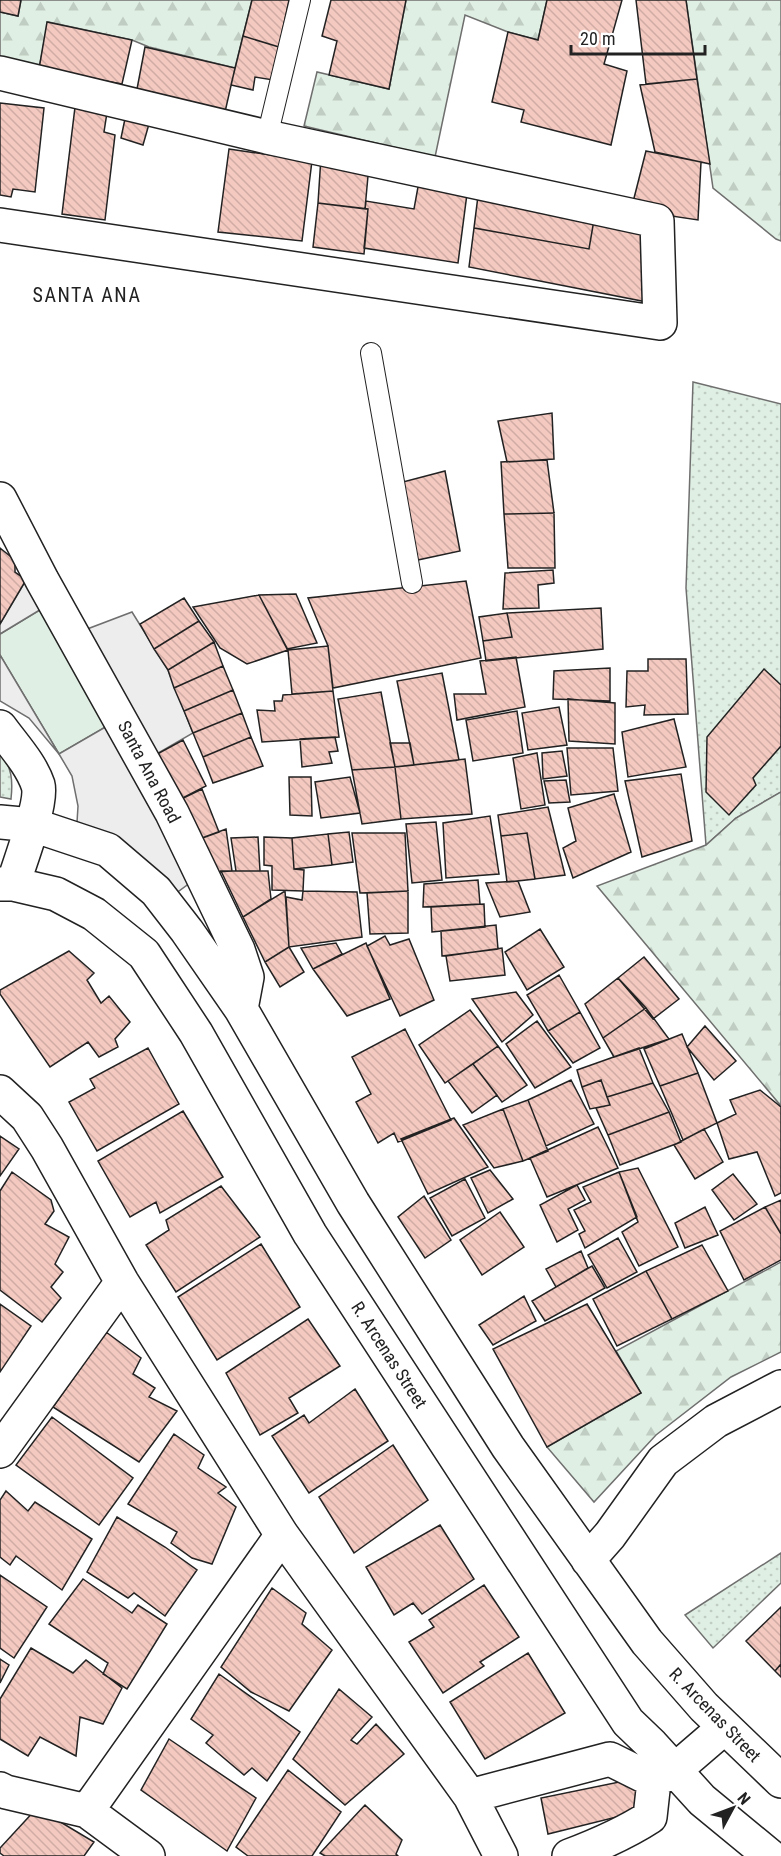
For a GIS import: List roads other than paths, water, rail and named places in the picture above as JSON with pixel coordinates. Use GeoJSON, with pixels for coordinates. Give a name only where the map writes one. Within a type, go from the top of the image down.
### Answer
{"type":"FeatureCollection","features":[{"type":"Feature","properties":{"kind":"street"},"geometry":{"type":"LineString","coordinates":[[0,73],[267,137],[657,221],[660,323],[0,225]]}},
{"type":"Feature","properties":{"kind":"street","name":"Santa Ana Road"},"geometry":{"type":"LineString","coordinates":[[0,499],[42,580],[172,813],[233,939],[246,976],[241,1010]]}},
{"type":"Feature","properties":{"kind":"street"},"geometry":{"type":"LineString","coordinates":[[0,727],[29,766],[39,787],[33,825],[6,884]]}},
{"type":"Feature","properties":{"kind":"street","name":"R. Arcenas Street"},"geometry":{"type":"LineString","coordinates":[[0,822],[33,825],[108,850],[156,891],[187,931],[241,1010],[353,1203],[508,1447],[647,1642],[704,1707],[781,1781]]}},
{"type":"Feature","properties":{"kind":"street","name":"R. Arcenas Street"},"geometry":{"type":"LineString","coordinates":[[6,884],[56,894],[94,914],[144,954],[196,1033],[310,1234],[664,1775],[702,1800],[762,1854]]}},
{"type":"Feature","properties":{"kind":"street"},"geometry":{"type":"LineString","coordinates":[[196,1033],[241,1010]]}},
{"type":"Feature","properties":{"kind":"street"},"geometry":{"type":"LineString","coordinates":[[0,1092],[27,1117],[47,1148],[122,1282],[282,1534],[470,1796],[501,1856]]}},
{"type":"Feature","properties":{"kind":"street"},"geometry":{"type":"LineString","coordinates":[[0,1451],[122,1282]]}},
{"type":"Feature","properties":{"kind":"street"},"geometry":{"type":"LineString","coordinates":[[588,1560],[610,1535],[663,1461],[716,1421],[781,1387]]}},
{"type":"Feature","properties":{"kind":"street"},"geometry":{"type":"LineString","coordinates":[[87,1811],[282,1534]]}},
{"type":"Feature","properties":{"kind":"street"},"geometry":{"type":"LineString","coordinates":[[569,1856],[629,1831],[650,1817],[664,1775],[725,1727]]}},
{"type":"Feature","properties":{"kind":"street"},"geometry":{"type":"LineString","coordinates":[[470,1796],[610,1759],[664,1775]]}},
{"type":"Feature","properties":{"kind":"street"},"geometry":{"type":"LineString","coordinates":[[2,1796],[87,1811],[148,1856]]}},
{"type":"Feature","properties":{"kind":"lane"},"geometry":{"type":"LineString","coordinates":[[267,137],[300,0]]}},
{"type":"Feature","properties":{"kind":"lane"},"geometry":{"type":"LineString","coordinates":[[371,353],[412,583]]}},
{"type":"Feature","properties":{"kind":"district","name":"SANTA ANA"},"geometry":{"type":"Point","coordinates":[87,295]}}]}
